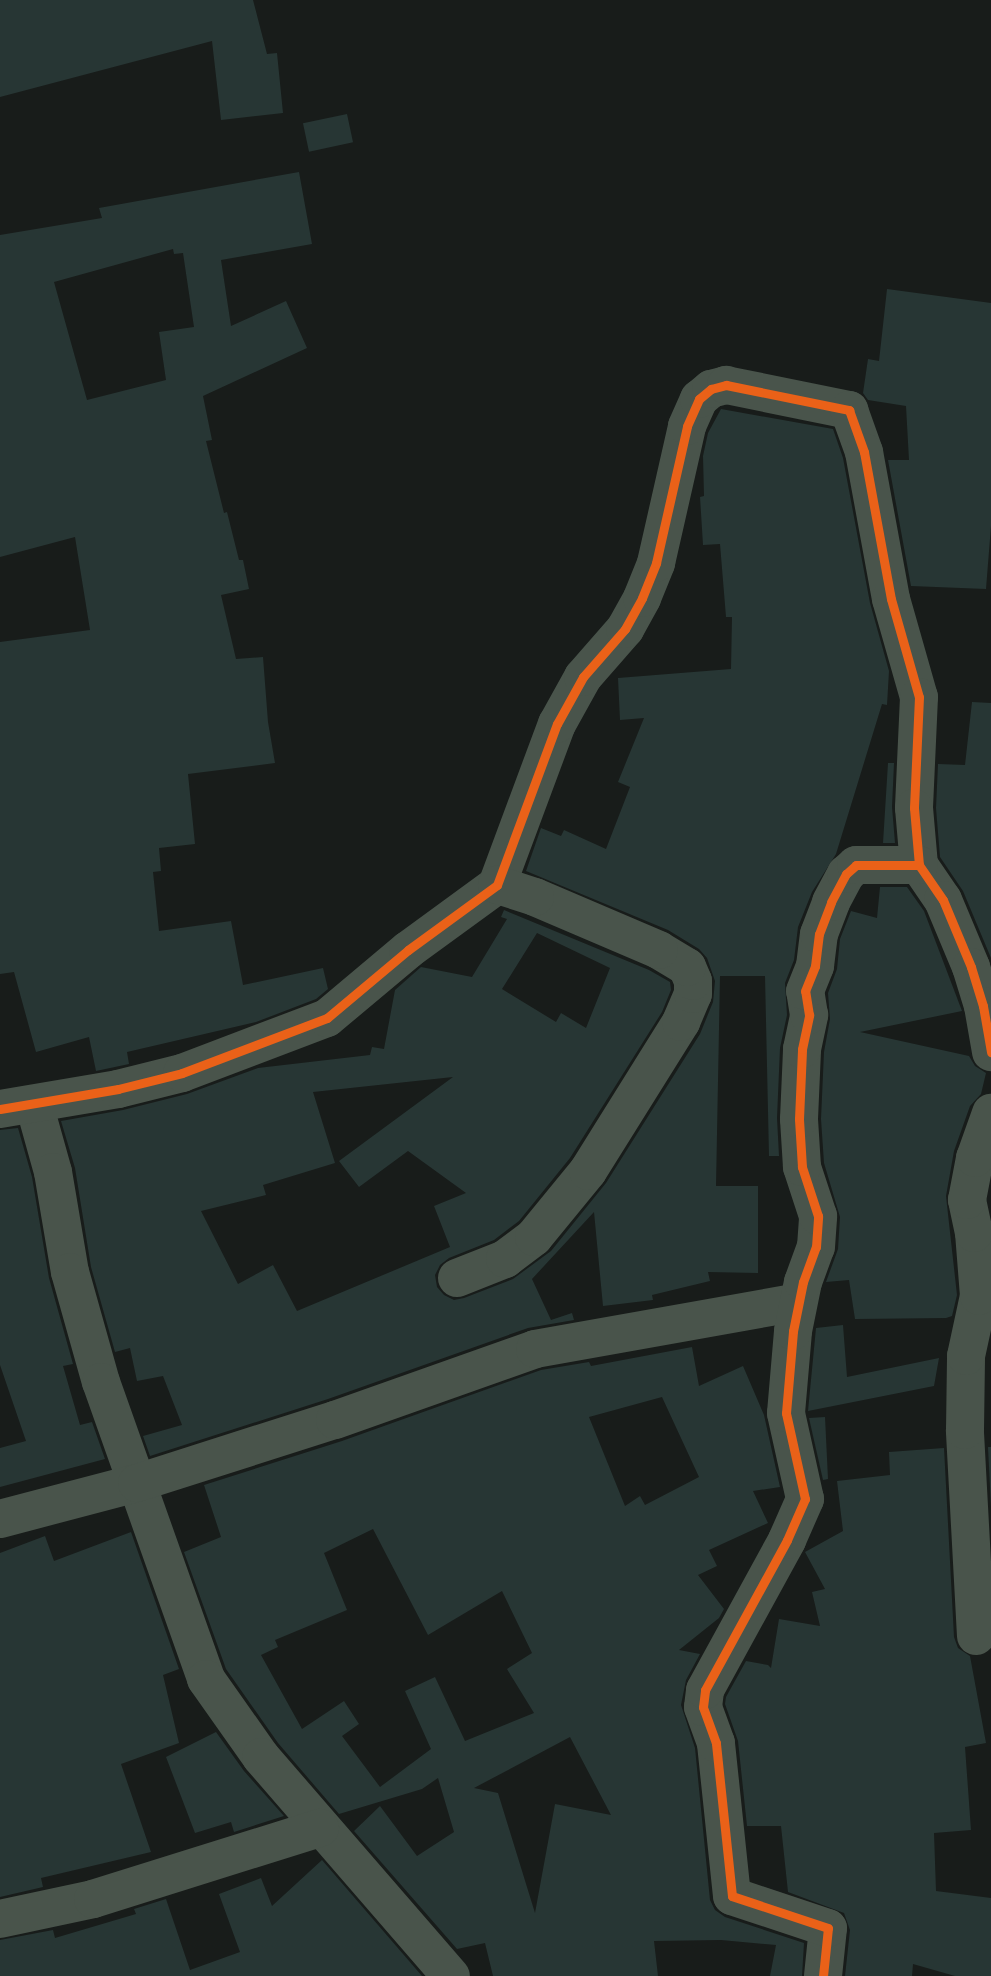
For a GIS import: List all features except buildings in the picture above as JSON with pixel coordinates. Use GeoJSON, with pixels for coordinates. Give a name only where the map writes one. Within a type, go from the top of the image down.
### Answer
{"type":"FeatureCollection","features":[{"type":"Feature","properties":{"kind":"street"},"geometry":{"type":"LineString","coordinates":[[451,1976],[261,1757],[206,1679],[101,1382],[70,1272],[53,1172],[17,1107],[182,1073],[327,1018],[408,950],[497,885],[567,703],[583,677],[625,629],[642,598],[656,563],[687,426],[699,399],[710,389],[726,384],[849,410],[864,453],[891,599],[919,697],[914,808],[919,865],[943,900],[971,967],[983,1006],[991,1052]]}},
{"type":"Feature","properties":{"kind":"street"},"geometry":{"type":"LineString","coordinates":[[823,1976],[828,1928],[732,1896],[716,1743],[703,1707],[705,1690],[787,1540],[805,1499],[786,1413],[798,1302],[817,1236],[818,1216],[802,1167],[799,1119],[802,1049],[809,1015],[805,991],[815,966],[819,934],[831,902],[846,874],[856,866],[919,865]]}},
{"type":"Feature","properties":{"kind":"street"},"geometry":{"type":"LineString","coordinates":[[457,1278],[505,1259],[534,1237],[588,1171],[681,1022],[693,994],[693,981],[687,967],[659,950],[535,897],[497,885]]}},
{"type":"Feature","properties":{"kind":"street"},"geometry":{"type":"LineString","coordinates":[[976,1636],[965,1430],[966,1356],[979,1296],[974,1233],[967,1200],[975,1158],[991,1113]]}},
{"type":"Feature","properties":{"kind":"street"},"geometry":{"type":"LineString","coordinates":[[0,1519],[137,1483],[335,1420],[535,1349],[798,1302]]}},
{"type":"Feature","properties":{"kind":"street"},"geometry":{"type":"LineString","coordinates":[[0,1919],[93,1899],[320,1828]]}},
{"type":"Feature","properties":{"kind":"cycle path"},"geometry":{"type":"LineString","coordinates":[[0,1109],[118,1089],[182,1073],[327,1018],[408,950],[497,885],[557,724],[583,677],[625,629],[642,598],[656,563],[687,426],[699,399],[711,389],[726,385],[849,410],[864,452],[891,599],[919,697],[914,808],[919,865],[943,900],[971,967],[983,1006],[991,1052]]}},
{"type":"Feature","properties":{"kind":"cycle path"},"geometry":{"type":"LineString","coordinates":[[823,1976],[828,1928],[732,1896],[716,1743],[703,1707],[705,1690],[787,1540],[805,1499],[786,1413],[793,1331],[803,1282],[816,1247],[818,1216],[802,1167],[799,1119],[802,1049],[809,1015],[805,991],[815,966],[819,934],[831,902],[846,874],[856,865],[919,865]]}}]}
